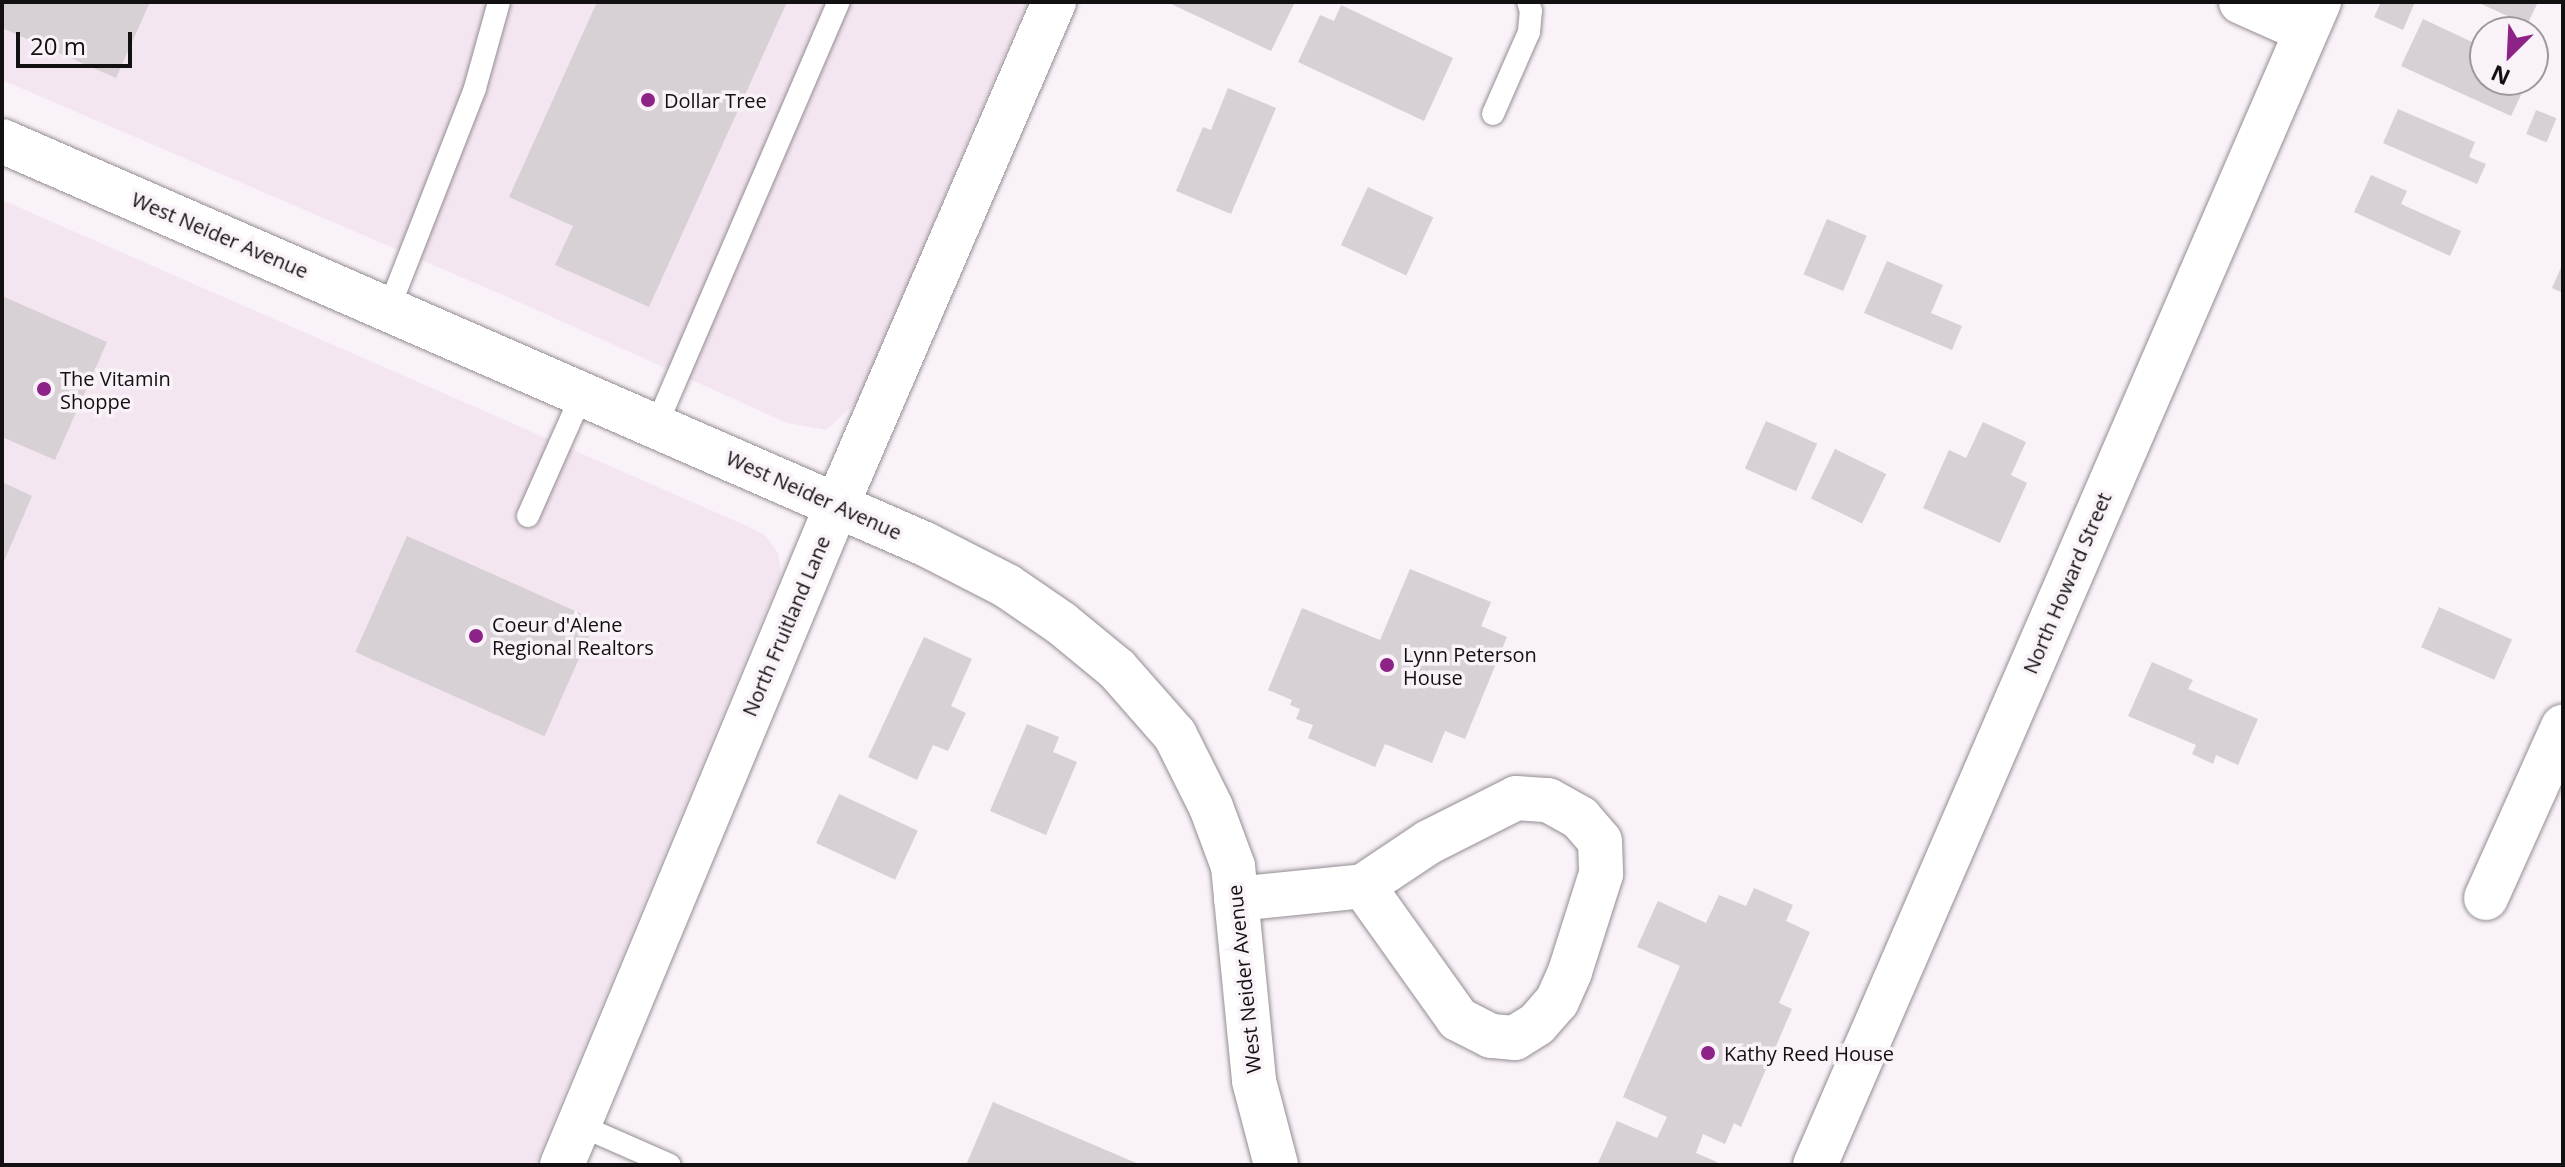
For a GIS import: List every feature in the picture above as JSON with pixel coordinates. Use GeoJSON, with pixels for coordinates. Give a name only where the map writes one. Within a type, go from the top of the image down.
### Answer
{"type":"FeatureCollection","features":[{"type":"Feature","properties":{"kind":"street","name":"North Fruitland Lane"},"geometry":{"type":"LineString","coordinates":[[562,1165],[837,505],[1054,2]]}},
{"type":"Feature","properties":{"kind":"street"},"geometry":{"type":"LineString","coordinates":[[2241,2],[2312,16]]}},
{"type":"Feature","properties":{"kind":"street","name":"North Howard Street"},"geometry":{"type":"LineString","coordinates":[[1815,1165],[2312,16]]}},
{"type":"Feature","properties":{"kind":"street","name":"West Neider Avenue"},"geometry":{"type":"LineString","coordinates":[[2,141],[925,544],[1007,586],[1061,623],[1117,669],[1175,735],[1211,807],[1233,866],[1254,1081],[1276,1165]]}},
{"type":"Feature","properties":{"kind":"street"},"geometry":{"type":"LineString","coordinates":[[2486,898],[2563,727]]}},
{"type":"Feature","properties":{"kind":"street"},"geometry":{"type":"LineString","coordinates":[[1236,899],[1363,886],[1429,842],[1516,798],[1548,800],[1580,818],[1600,841],[1601,874],[1570,972],[1557,1001],[1537,1024],[1515,1038],[1491,1036],[1458,1019],[1363,886]]}},
{"type":"Feature","properties":{"kind":"lane"},"geometry":{"type":"LineString","coordinates":[[389,308],[475,88],[499,2]]}},
{"type":"Feature","properties":{"kind":"lane"},"geometry":{"type":"LineString","coordinates":[[656,426],[839,2]]}},
{"type":"Feature","properties":{"kind":"lane"},"geometry":{"type":"LineString","coordinates":[[1493,114],[1529,32],[1531,11],[1528,2]]}},
{"type":"Feature","properties":{"kind":"lane"},"geometry":{"type":"LineString","coordinates":[[528,516],[582,394]]}},
{"type":"Feature","properties":{"kind":"lane"},"geometry":{"type":"LineString","coordinates":[[579,1125],[670,1165]]}},
{"type":"Feature","properties":{"kind":"shaded area"},"geometry":{"type":"Polygon","coordinates":[[[2,2],[1027,2],[858,401],[826,430],[787,423],[510,298],[2,80],[2,2]]]}},
{"type":"Feature","properties":{"kind":"shaded area"},"geometry":{"type":"Polygon","coordinates":[[[2,200],[747,526],[765,535],[778,553],[781,574],[535,1165],[2,1165],[2,200]]]}},
{"type":"Feature","properties":{"kind":"building"},"geometry":{"type":"Polygon","coordinates":[[[2,2],[150,2],[116,78],[2,28],[2,2]]]}},
{"type":"Feature","properties":{"kind":"building","name":"Dollar Tree"},"geometry":{"type":"Polygon","coordinates":[[[597,2],[787,2],[649,307],[555,265],[573,226],[509,197],[597,2]]]}},
{"type":"Feature","properties":{"kind":"building"},"geometry":{"type":"Polygon","coordinates":[[[1167,2],[1295,2],[1271,51],[1167,2]]]}},
{"type":"Feature","properties":{"kind":"building"},"geometry":{"type":"Polygon","coordinates":[[[2381,2],[2415,2],[2403,30],[2374,17],[2381,2]]]}},
{"type":"Feature","properties":{"kind":"building"},"geometry":{"type":"Polygon","coordinates":[[[2477,2],[2538,2],[2531,16],[2507,16],[2477,2]]]}},
{"type":"Feature","properties":{"kind":"building"},"geometry":{"type":"Polygon","coordinates":[[[1341,5],[1453,58],[1424,121],[1298,62],[1320,15],[1334,21],[1341,5]]]}},
{"type":"Feature","properties":{"kind":"building"},"geometry":{"type":"Polygon","coordinates":[[[2423,19],[2469,41],[2469,96],[2520,96],[2511,116],[2401,66],[2423,19]]]}},
{"type":"Feature","properties":{"kind":"building"},"geometry":{"type":"Polygon","coordinates":[[[1228,88],[1276,108],[1231,214],[1176,191],[1203,127],[1211,130],[1228,88]]]}},
{"type":"Feature","properties":{"kind":"building"},"geometry":{"type":"Polygon","coordinates":[[[2398,109],[2475,142],[2469,157],[2486,164],[2477,184],[2383,143],[2398,109]]]}},
{"type":"Feature","properties":{"kind":"building"},"geometry":{"type":"Polygon","coordinates":[[[2536,110],[2556,118],[2547,142],[2526,134],[2536,110]]]}},
{"type":"Feature","properties":{"kind":"building"},"geometry":{"type":"Polygon","coordinates":[[[2371,175],[2407,191],[2401,204],[2461,231],[2450,256],[2354,212],[2371,175]]]}},
{"type":"Feature","properties":{"kind":"building"},"geometry":{"type":"Polygon","coordinates":[[[1368,187],[1433,217],[1406,275],[1341,245],[1368,187]]]}},
{"type":"Feature","properties":{"kind":"building"},"geometry":{"type":"Polygon","coordinates":[[[1827,219],[1867,236],[1843,291],[1804,274],[1827,219]]]}},
{"type":"Feature","properties":{"kind":"building"},"geometry":{"type":"Polygon","coordinates":[[[1887,261],[1943,285],[1931,313],[1962,326],[1952,350],[1864,313],[1887,261]]]}},
{"type":"Feature","properties":{"kind":"building"},"geometry":{"type":"Polygon","coordinates":[[[2563,263],[2563,293],[2552,288],[2563,263]]]}},
{"type":"Feature","properties":{"kind":"building","name":"The Vitamin Shoppe"},"geometry":{"type":"Polygon","coordinates":[[[2,296],[107,342],[55,460],[2,437],[2,296]]]}},
{"type":"Feature","properties":{"kind":"building"},"geometry":{"type":"Polygon","coordinates":[[[1766,421],[1817,444],[1796,491],[1745,469],[1766,421]]]}},
{"type":"Feature","properties":{"kind":"building"},"geometry":{"type":"Polygon","coordinates":[[[1983,422],[2026,442],[2011,475],[2027,483],[2000,543],[1923,508],[1949,450],[1966,458],[1983,422]]]}},
{"type":"Feature","properties":{"kind":"building"},"geometry":{"type":"Polygon","coordinates":[[[1835,449],[1886,474],[1862,523],[1811,498],[1835,449]]]}},
{"type":"Feature","properties":{"kind":"building"},"geometry":{"type":"Polygon","coordinates":[[[2,482],[32,496],[2,566],[2,482]]]}},
{"type":"Feature","properties":{"kind":"building","name":"Coeur d'Alene Regional Realtors"},"geometry":{"type":"Polygon","coordinates":[[[407,536],[596,620],[544,736],[355,652],[407,536]]]}},
{"type":"Feature","properties":{"kind":"building","name":"Lynn Peterson House"},"geometry":{"type":"Polygon","coordinates":[[[1410,569],[1491,602],[1481,626],[1507,637],[1465,739],[1445,731],[1432,763],[1385,744],[1375,767],[1308,738],[1313,725],[1296,719],[1300,709],[1290,705],[1292,700],[1268,690],[1302,608],[1380,640],[1410,569]]]}},
{"type":"Feature","properties":{"kind":"building"},"geometry":{"type":"Polygon","coordinates":[[[2439,607],[2512,640],[2494,680],[2421,647],[2439,607]]]}},
{"type":"Feature","properties":{"kind":"building"},"geometry":{"type":"Polygon","coordinates":[[[924,637],[972,659],[951,706],[966,713],[948,751],[933,745],[917,780],[868,757],[924,637]]]}},
{"type":"Feature","properties":{"kind":"building"},"geometry":{"type":"Polygon","coordinates":[[[2152,662],[2193,680],[2188,689],[2258,719],[2238,765],[2216,755],[2213,764],[2192,754],[2196,745],[2128,716],[2152,662]]]}},
{"type":"Feature","properties":{"kind":"building"},"geometry":{"type":"Polygon","coordinates":[[[1027,724],[1059,737],[1053,752],[1077,762],[1046,835],[990,811],[1027,724]]]}},
{"type":"Feature","properties":{"kind":"building"},"geometry":{"type":"Polygon","coordinates":[[[839,794],[918,831],[895,880],[816,843],[839,794]]]}},
{"type":"Feature","properties":{"kind":"building","name":"Kathy Reed House"},"geometry":{"type":"Polygon","coordinates":[[[1754,888],[1793,905],[1786,921],[1810,932],[1779,1003],[1792,1009],[1741,1127],[1734,1123],[1725,1144],[1703,1134],[1696,1153],[1717,1162],[1716,1165],[1597,1165],[1617,1121],[1657,1138],[1667,1117],[1623,1097],[1680,966],[1637,947],[1658,901],[1706,923],[1719,895],[1746,906],[1754,888]]]}},
{"type":"Feature","properties":{"kind":"building"},"geometry":{"type":"Polygon","coordinates":[[[993,1102],[1141,1165],[966,1165],[993,1102]]]}},
{"type":"Feature","properties":{"kind":"place","name":"Dollar Tree"},"geometry":{"type":"Point","coordinates":[648,100]}},
{"type":"Feature","properties":{"kind":"place","name":"The Vitamin Shoppe"},"geometry":{"type":"Point","coordinates":[44,389]}},
{"type":"Feature","properties":{"kind":"place","name":"Coeur d'Alene Regional Realtors"},"geometry":{"type":"Point","coordinates":[476,636]}},
{"type":"Feature","properties":{"kind":"place","name":"Lynn Peterson House"},"geometry":{"type":"Point","coordinates":[1387,665]}},
{"type":"Feature","properties":{"kind":"place","name":"Kathy Reed House"},"geometry":{"type":"Point","coordinates":[1708,1053]}}]}
